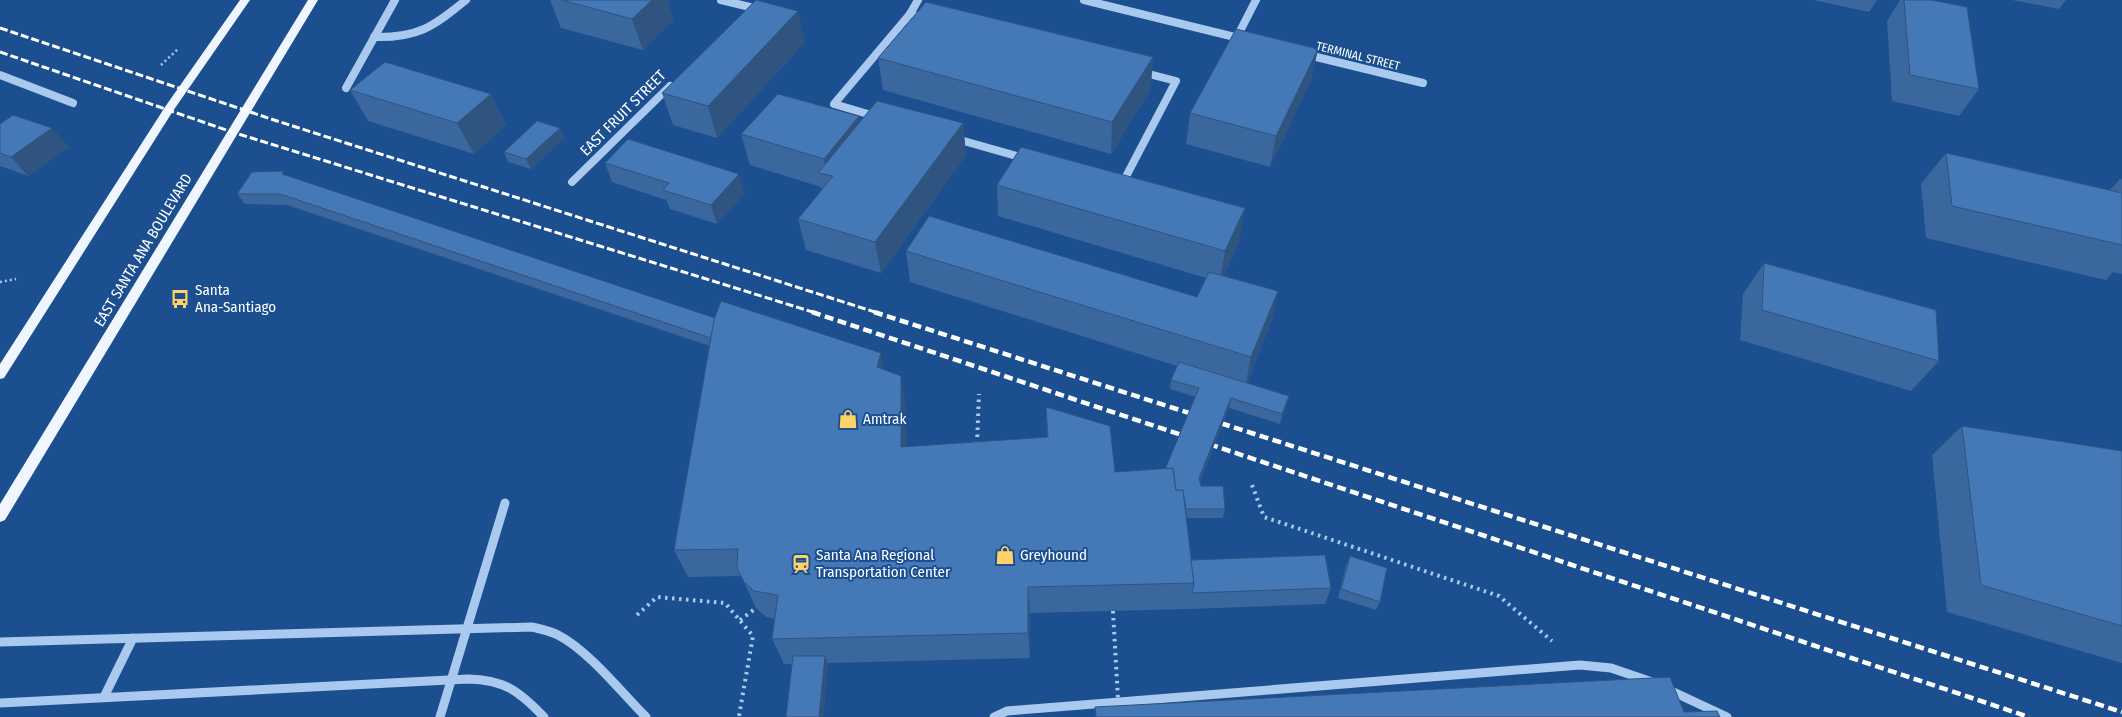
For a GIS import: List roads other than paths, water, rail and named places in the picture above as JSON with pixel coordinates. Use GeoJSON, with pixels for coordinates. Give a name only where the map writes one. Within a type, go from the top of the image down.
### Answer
{"type":"FeatureCollection","features":[{"type":"Feature","properties":{"kind":"main road"},"geometry":{"type":"LineString","coordinates":[[0,374],[169,108],[245,0]]}},
{"type":"Feature","properties":{"kind":"main road","name":"EAST SANTA ANA BOULEVARD"},"geometry":{"type":"LineString","coordinates":[[0,516],[313,0]]}},
{"type":"Feature","properties":{"kind":"street"},"geometry":{"type":"LineString","coordinates":[[346,88],[395,0]]}},
{"type":"Feature","properties":{"kind":"street"},"geometry":{"type":"LineString","coordinates":[[374,37],[396,38],[417,34],[433,26],[466,0]]}},
{"type":"Feature","properties":{"kind":"street"},"geometry":{"type":"LineString","coordinates":[[721,0],[750,7]]}},
{"type":"Feature","properties":{"kind":"street"},"geometry":{"type":"LineString","coordinates":[[743,14],[757,0]]}},
{"type":"Feature","properties":{"kind":"street"},"geometry":{"type":"LineString","coordinates":[[882,118],[834,104],[910,14],[918,0]]}},
{"type":"Feature","properties":{"kind":"street"},"geometry":{"type":"LineString","coordinates":[[1084,0],[1255,42]]}},
{"type":"Feature","properties":{"kind":"street"},"geometry":{"type":"LineString","coordinates":[[1237,37],[1256,0]]}},
{"type":"Feature","properties":{"kind":"street"},"geometry":{"type":"LineString","coordinates":[[910,14],[929,18]]}},
{"type":"Feature","properties":{"kind":"street","name":"TERMINAL STREET"},"geometry":{"type":"LineString","coordinates":[[1292,51],[1423,83]]}},
{"type":"Feature","properties":{"kind":"street"},"geometry":{"type":"LineString","coordinates":[[1111,184],[1120,186],[1176,81],[1129,69]]}},
{"type":"Feature","properties":{"kind":"street"},"geometry":{"type":"LineString","coordinates":[[0,75],[73,103]]}},
{"type":"Feature","properties":{"kind":"street","name":"EAST FRUIT STREET"},"geometry":{"type":"LineString","coordinates":[[572,182],[679,77]]}},
{"type":"Feature","properties":{"kind":"street"},"geometry":{"type":"LineString","coordinates":[[948,137],[1034,162]]}},
{"type":"Feature","properties":{"kind":"street"},"geometry":{"type":"LineString","coordinates":[[440,717],[505,504]]}},
{"type":"Feature","properties":{"kind":"street"},"geometry":{"type":"LineString","coordinates":[[104,697],[133,638],[532,627],[555,634],[586,659],[646,717]]}},
{"type":"Feature","properties":{"kind":"street"},"geometry":{"type":"LineString","coordinates":[[994,717],[1007,711],[1580,665],[1611,668],[1638,676],[1727,717]]}},
{"type":"Feature","properties":{"kind":"street"},"geometry":{"type":"LineString","coordinates":[[0,703],[484,678],[503,682],[519,692],[544,717]]}},
{"type":"Feature","properties":{"kind":"lane"},"geometry":{"type":"LineString","coordinates":[[0,642],[133,638]]}},
{"type":"Feature","properties":{"kind":"railway"},"geometry":{"type":"LineString","coordinates":[[0,28],[274,120],[878,313]]}},
{"type":"Feature","properties":{"kind":"railway"},"geometry":{"type":"LineString","coordinates":[[0,52],[232,132],[816,313]]}},
{"type":"Feature","properties":{"kind":"railway"},"geometry":{"type":"LineString","coordinates":[[812,312],[2029,717]]}},
{"type":"Feature","properties":{"kind":"railway"},"geometry":{"type":"LineString","coordinates":[[874,312],[2122,712]]}},
{"type":"Feature","properties":{"kind":"place","name":"Santa Ana-Santiago"},"geometry":{"type":"Point","coordinates":[180,299]}},
{"type":"Feature","properties":{"kind":"place","name":"Amtrak"},"geometry":{"type":"Point","coordinates":[848,419]}},
{"type":"Feature","properties":{"kind":"place","name":"Greyhound"},"geometry":{"type":"Point","coordinates":[1005,555]}},
{"type":"Feature","properties":{"kind":"place","name":"Santa Ana Regional Transportation Center"},"geometry":{"type":"Point","coordinates":[801,564]}}]}
